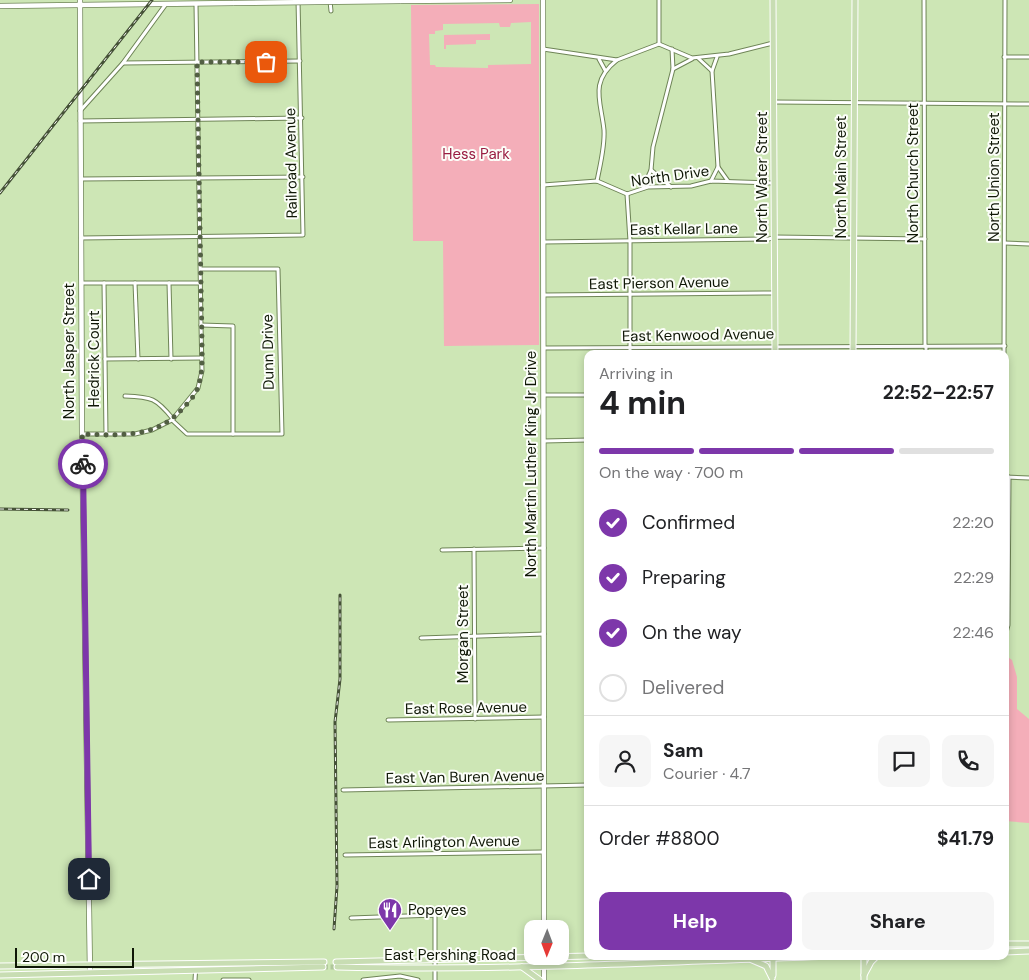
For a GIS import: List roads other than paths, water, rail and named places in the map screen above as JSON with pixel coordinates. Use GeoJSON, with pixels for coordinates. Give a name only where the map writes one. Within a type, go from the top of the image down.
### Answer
{"type":"FeatureCollection","features":[{"type":"Feature","properties":{"kind":"main road","name":"North Water Street"},"geometry":{"type":"LineString","coordinates":[[773,0],[775,350]]}},
{"type":"Feature","properties":{"kind":"main road","name":"North Main Street"},"geometry":{"type":"LineString","coordinates":[[853,350],[855,0]]}},
{"type":"Feature","properties":{"kind":"main road"},"geometry":{"type":"LineString","coordinates":[[1009,944],[1029,944]]}},
{"type":"Feature","properties":{"kind":"main road"},"geometry":{"type":"LineString","coordinates":[[1009,952],[1029,952]]}},
{"type":"Feature","properties":{"kind":"main road"},"geometry":{"type":"LineString","coordinates":[[569,955],[584,956]]}},
{"type":"Feature","properties":{"kind":"main road"},"geometry":{"type":"LineString","coordinates":[[435,961],[524,957]]}},
{"type":"Feature","properties":{"kind":"main road","name":"East Pershing Road"},"geometry":{"type":"LineString","coordinates":[[435,961],[337,964],[435,968],[720,960]]}},
{"type":"Feature","properties":{"kind":"main road"},"geometry":{"type":"LineString","coordinates":[[751,960],[766,966],[772,979]]}},
{"type":"Feature","properties":{"kind":"main road"},"geometry":{"type":"LineString","coordinates":[[772,979],[773,960]]}},
{"type":"Feature","properties":{"kind":"main road"},"geometry":{"type":"LineString","coordinates":[[864,960],[864,978]]}},
{"type":"Feature","properties":{"kind":"main road"},"geometry":{"type":"LineString","coordinates":[[864,978],[873,960]]}},
{"type":"Feature","properties":{"kind":"main road"},"geometry":{"type":"LineString","coordinates":[[0,966],[323,965],[196,971],[0,975]]}},
{"type":"Feature","properties":{"kind":"main road"},"geometry":{"type":"LineString","coordinates":[[522,967],[540,980]]}},
{"type":"Feature","properties":{"kind":"street"},"geometry":{"type":"LineString","coordinates":[[0,0],[0,6],[80,2],[196,4],[510,0]]}},
{"type":"Feature","properties":{"kind":"street","name":"Railroad Avenue"},"geometry":{"type":"LineString","coordinates":[[200,237],[303,235],[298,0]]}},
{"type":"Feature","properties":{"kind":"street"},"geometry":{"type":"LineString","coordinates":[[330,0],[331,11]]}},
{"type":"Feature","properties":{"kind":"street","name":"North Martin Luther King Jr Drive"},"geometry":{"type":"LineString","coordinates":[[543,0],[544,920]]}},
{"type":"Feature","properties":{"kind":"street"},"geometry":{"type":"LineString","coordinates":[[659,0],[660,44]]}},
{"type":"Feature","properties":{"kind":"street","name":"North Church Street"},"geometry":{"type":"LineString","coordinates":[[924,0],[926,350]]}},
{"type":"Feature","properties":{"kind":"street","name":"North Union Street"},"geometry":{"type":"LineString","coordinates":[[1004,350],[1005,0]]}},
{"type":"Feature","properties":{"kind":"street","name":"North Jasper Street"},"geometry":{"type":"LineString","coordinates":[[80,2],[79,112],[82,434],[90,973]]}},
{"type":"Feature","properties":{"kind":"street"},"geometry":{"type":"LineString","coordinates":[[79,112],[123,63],[166,4]]}},
{"type":"Feature","properties":{"kind":"street"},"geometry":{"type":"LineString","coordinates":[[82,434],[135,434],[152,430],[173,420],[198,388],[202,358],[196,4]]}},
{"type":"Feature","properties":{"kind":"street"},"geometry":{"type":"LineString","coordinates":[[597,181],[604,130],[598,96],[605,70],[617,60],[660,44],[692,58],[697,58],[718,56],[774,43]]}},
{"type":"Feature","properties":{"kind":"street"},"geometry":{"type":"LineString","coordinates":[[643,188],[651,170],[653,147],[673,69],[672,48]]}},
{"type":"Feature","properties":{"kind":"street"},"geometry":{"type":"LineString","coordinates":[[543,49],[599,59],[617,60]]}},
{"type":"Feature","properties":{"kind":"street"},"geometry":{"type":"LineString","coordinates":[[711,180],[718,167],[712,72],[718,56]]}},
{"type":"Feature","properties":{"kind":"street"},"geometry":{"type":"LineString","coordinates":[[1004,57],[1029,57]]}},
{"type":"Feature","properties":{"kind":"street"},"geometry":{"type":"LineString","coordinates":[[673,69],[692,58]]}},
{"type":"Feature","properties":{"kind":"street"},"geometry":{"type":"LineString","coordinates":[[697,58],[712,72]]}},
{"type":"Feature","properties":{"kind":"street"},"geometry":{"type":"LineString","coordinates":[[599,59],[605,70]]}},
{"type":"Feature","properties":{"kind":"street"},"geometry":{"type":"LineString","coordinates":[[123,63],[300,61]]}},
{"type":"Feature","properties":{"kind":"street"},"geometry":{"type":"LineString","coordinates":[[774,102],[1029,104]]}},
{"type":"Feature","properties":{"kind":"street"},"geometry":{"type":"LineString","coordinates":[[80,121],[302,118]]}},
{"type":"Feature","properties":{"kind":"street"},"geometry":{"type":"LineString","coordinates":[[718,167],[728,181]]}},
{"type":"Feature","properties":{"kind":"street"},"geometry":{"type":"LineString","coordinates":[[651,170],[671,187]]}},
{"type":"Feature","properties":{"kind":"street"},"geometry":{"type":"LineString","coordinates":[[80,179],[303,176]]}},
{"type":"Feature","properties":{"kind":"street","name":"North Drive"},"geometry":{"type":"LineString","coordinates":[[543,184],[597,181],[627,194],[643,188],[699,186],[711,180],[773,183]]}},
{"type":"Feature","properties":{"kind":"street"},"geometry":{"type":"LineString","coordinates":[[627,194],[630,241],[631,348]]}},
{"type":"Feature","properties":{"kind":"street"},"geometry":{"type":"LineString","coordinates":[[81,238],[200,237]]}},
{"type":"Feature","properties":{"kind":"street","name":"East Kellar Lane"},"geometry":{"type":"LineString","coordinates":[[544,242],[768,240],[775,237],[925,239]]}},
{"type":"Feature","properties":{"kind":"street"},"geometry":{"type":"LineString","coordinates":[[1005,243],[1029,244]]}},
{"type":"Feature","properties":{"kind":"street","name":"Dunn Drive"},"geometry":{"type":"LineString","coordinates":[[201,269],[278,269],[282,434],[233,434]]}},
{"type":"Feature","properties":{"kind":"street"},"geometry":{"type":"LineString","coordinates":[[82,283],[200,283]]}},
{"type":"Feature","properties":{"kind":"street","name":"Hedrick Court"},"geometry":{"type":"LineString","coordinates":[[104,283],[106,435]]}},
{"type":"Feature","properties":{"kind":"street"},"geometry":{"type":"LineString","coordinates":[[135,283],[138,359]]}},
{"type":"Feature","properties":{"kind":"street"},"geometry":{"type":"LineString","coordinates":[[169,283],[172,359]]}},
{"type":"Feature","properties":{"kind":"street","name":"East Pierson Avenue"},"geometry":{"type":"LineString","coordinates":[[544,295],[775,293]]}},
{"type":"Feature","properties":{"kind":"street"},"geometry":{"type":"LineString","coordinates":[[125,396],[152,398],[160,402],[173,420],[187,434],[233,434],[233,326],[201,325]]}},
{"type":"Feature","properties":{"kind":"street","name":"East Kenwood Avenue"},"geometry":{"type":"LineString","coordinates":[[544,348],[775,345],[1005,346]]}},
{"type":"Feature","properties":{"kind":"street"},"geometry":{"type":"LineString","coordinates":[[104,359],[202,358]]}},
{"type":"Feature","properties":{"kind":"street"},"geometry":{"type":"LineString","coordinates":[[544,395],[584,395]]}},
{"type":"Feature","properties":{"kind":"street"},"geometry":{"type":"LineString","coordinates":[[544,441],[584,440]]}},
{"type":"Feature","properties":{"kind":"street"},"geometry":{"type":"LineString","coordinates":[[1009,477],[1029,478]]}},
{"type":"Feature","properties":{"kind":"street"},"geometry":{"type":"LineString","coordinates":[[442,550],[544,548]]}},
{"type":"Feature","properties":{"kind":"street","name":"Morgan Street"},"geometry":{"type":"LineString","coordinates":[[474,549],[475,719]]}},
{"type":"Feature","properties":{"kind":"street"},"geometry":{"type":"LineString","coordinates":[[420,638],[544,634]]}},
{"type":"Feature","properties":{"kind":"street","name":"East Rose Avenue"},"geometry":{"type":"LineString","coordinates":[[388,720],[544,717]]}},
{"type":"Feature","properties":{"kind":"street","name":"East Van Buren Avenue"},"geometry":{"type":"LineString","coordinates":[[343,790],[584,785]]}},
{"type":"Feature","properties":{"kind":"street","name":"East Arlington Avenue"},"geometry":{"type":"LineString","coordinates":[[345,855],[543,852]]}},
{"type":"Feature","properties":{"kind":"street"},"geometry":{"type":"LineString","coordinates":[[351,918],[435,915],[435,980]]}},
{"type":"Feature","properties":{"kind":"street"},"geometry":{"type":"LineString","coordinates":[[195,980],[196,964]]}},
{"type":"Feature","properties":{"kind":"street"},"geometry":{"type":"LineString","coordinates":[[544,966],[544,980]]}},
{"type":"Feature","properties":{"kind":"street"},"geometry":{"type":"LineString","coordinates":[[363,980],[400,976],[418,980]]}},
{"type":"Feature","properties":{"kind":"street"},"geometry":{"type":"LineString","coordinates":[[224,980],[249,980]]}},
{"type":"Feature","properties":{"kind":"tunnel"},"geometry":{"type":"LineString","coordinates":[[323,967],[337,967]]}},
{"type":"Feature","properties":{"kind":"railway"},"geometry":{"type":"LineString","coordinates":[[0,193],[152,0]]}},
{"type":"Feature","properties":{"kind":"railway"},"geometry":{"type":"LineString","coordinates":[[0,509],[68,510]]}},
{"type":"Feature","properties":{"kind":"railway"},"geometry":{"type":"LineString","coordinates":[[334,929],[337,886],[335,722],[340,679],[340,595]]}},
{"type":"Feature","properties":{"kind":"place","name":"Popeyes"},"geometry":{"type":"Point","coordinates":[390,931]}},
{"type":"Feature","properties":{"kind":"park label","name":"Hess Park"},"geometry":{"type":"Point","coordinates":[476,154]}}]}
